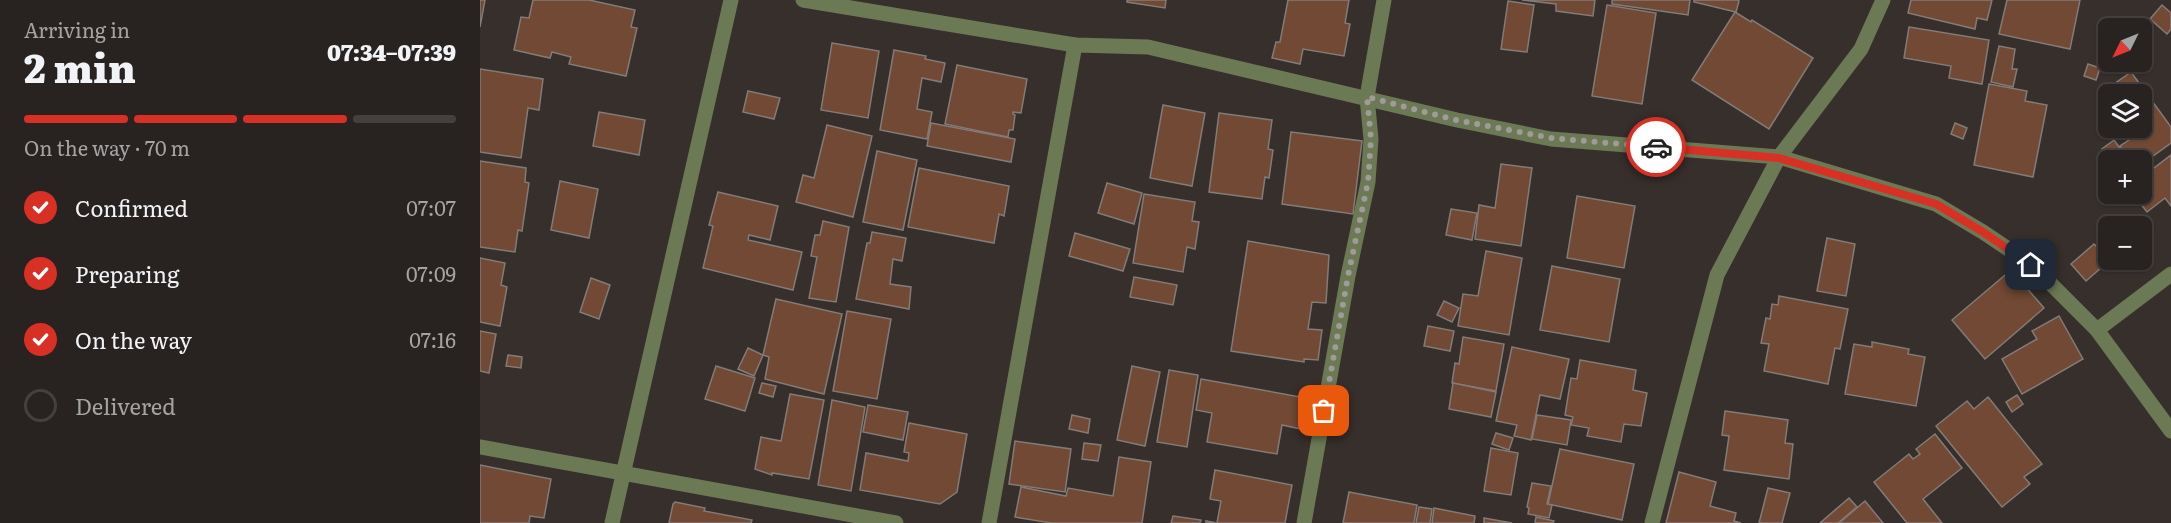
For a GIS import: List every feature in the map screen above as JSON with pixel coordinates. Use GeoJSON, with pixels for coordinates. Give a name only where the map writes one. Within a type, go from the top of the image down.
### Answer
{"type":"FeatureCollection","features":[{"type":"Feature","properties":{"kind":"street"},"geometry":{"type":"LineString","coordinates":[[612,523],[731,0]]}},
{"type":"Feature","properties":{"kind":"street"},"geometry":{"type":"LineString","coordinates":[[804,0],[1075,45],[1148,46],[1456,120],[1551,138],[1779,158],[1936,204],[1983,232],[2031,265],[2097,330],[2171,431]]}},
{"type":"Feature","properties":{"kind":"street"},"geometry":{"type":"LineString","coordinates":[[1304,523],[1348,276],[1368,182],[1371,139],[1367,97],[1384,0]]}},
{"type":"Feature","properties":{"kind":"street"},"geometry":{"type":"LineString","coordinates":[[1652,523],[1717,275],[1779,158],[1861,49],[1883,0]]}},
{"type":"Feature","properties":{"kind":"street"},"geometry":{"type":"LineString","coordinates":[[989,523],[1075,45]]}},
{"type":"Feature","properties":{"kind":"street"},"geometry":{"type":"LineString","coordinates":[[2097,330],[2171,274]]}},
{"type":"Feature","properties":{"kind":"street"},"geometry":{"type":"LineString","coordinates":[[480,447],[896,523]]}},
{"type":"Feature","properties":{"kind":"building"},"geometry":{"type":"Polygon","coordinates":[[[480,0],[485,0],[480,27],[480,0]]]}},
{"type":"Feature","properties":{"kind":"building"},"geometry":{"type":"Polygon","coordinates":[[[533,0],[589,0],[635,10],[631,27],[637,28],[626,76],[569,64],[571,57],[552,52],[550,58],[514,50],[521,17],[529,18],[533,0]]]}},
{"type":"Feature","properties":{"kind":"building"},"geometry":{"type":"Polygon","coordinates":[[[1127,0],[1166,0],[1165,8],[1127,2],[1127,0]]]}},
{"type":"Feature","properties":{"kind":"building"},"geometry":{"type":"Polygon","coordinates":[[[1288,0],[1349,0],[1345,23],[1350,24],[1344,56],[1303,49],[1300,64],[1272,58],[1276,42],[1280,42],[1288,0]]]}},
{"type":"Feature","properties":{"kind":"building"},"geometry":{"type":"Polygon","coordinates":[[[1522,0],[1595,0],[1593,16],[1556,11],[1556,4],[1522,0]]]}},
{"type":"Feature","properties":{"kind":"building"},"geometry":{"type":"Polygon","coordinates":[[[1612,0],[1690,0],[1688,15],[1612,4],[1612,0]]]}},
{"type":"Feature","properties":{"kind":"building"},"geometry":{"type":"Polygon","coordinates":[[[1694,0],[1739,1],[1736,12],[1694,2],[1694,0]]]}},
{"type":"Feature","properties":{"kind":"building"},"geometry":{"type":"Polygon","coordinates":[[[1911,0],[1992,0],[1987,20],[1977,18],[1975,29],[1908,13],[1911,0]]]}},
{"type":"Feature","properties":{"kind":"building"},"geometry":{"type":"Polygon","coordinates":[[[2007,0],[2080,0],[2070,49],[1999,34],[2007,0]]]}},
{"type":"Feature","properties":{"kind":"building"},"geometry":{"type":"Polygon","coordinates":[[[1508,1],[1534,5],[1527,52],[1501,49],[1508,1]]]}},
{"type":"Feature","properties":{"kind":"building"},"geometry":{"type":"Polygon","coordinates":[[[1607,5],[1656,13],[1642,104],[1592,96],[1607,5]]]}},
{"type":"Feature","properties":{"kind":"building"},"geometry":{"type":"Polygon","coordinates":[[[2162,5],[2171,13],[2171,29],[2167,34],[2151,18],[2162,5]]]}},
{"type":"Feature","properties":{"kind":"building"},"geometry":{"type":"Polygon","coordinates":[[[1735,12],[1813,58],[1769,129],[1692,80],[1735,12]]]}},
{"type":"Feature","properties":{"kind":"building"},"geometry":{"type":"Polygon","coordinates":[[[1909,27],[1989,40],[1982,84],[1949,78],[1951,66],[1904,58],[1909,27]]]}},
{"type":"Feature","properties":{"kind":"building"},"geometry":{"type":"Polygon","coordinates":[[[832,43],[879,51],[868,118],[821,110],[832,43]]]}},
{"type":"Feature","properties":{"kind":"building"},"geometry":{"type":"Polygon","coordinates":[[[1999,46],[2015,49],[2012,69],[2017,69],[2013,87],[1991,82],[1999,46]]]}},
{"type":"Feature","properties":{"kind":"building"},"geometry":{"type":"Polygon","coordinates":[[[894,50],[926,56],[925,59],[945,63],[941,82],[922,78],[917,109],[932,112],[927,139],[880,130],[894,50]]]}},
{"type":"Feature","properties":{"kind":"building"},"geometry":{"type":"Polygon","coordinates":[[[2088,64],[2098,67],[2096,80],[2084,76],[2088,64]]]}},
{"type":"Feature","properties":{"kind":"building"},"geometry":{"type":"Polygon","coordinates":[[[957,65],[1027,79],[1021,113],[1013,112],[1015,115],[1013,130],[1009,130],[1008,137],[945,124],[957,65]]]}},
{"type":"Feature","properties":{"kind":"building"},"geometry":{"type":"Polygon","coordinates":[[[480,69],[543,79],[539,110],[528,108],[521,158],[480,152],[480,69]]]}},
{"type":"Feature","properties":{"kind":"building"},"geometry":{"type":"Polygon","coordinates":[[[2131,72],[2140,84],[2114,84],[2131,72]]]}},
{"type":"Feature","properties":{"kind":"building"},"geometry":{"type":"Polygon","coordinates":[[[1989,84],[2027,91],[2025,101],[2047,105],[2033,177],[1974,165],[1989,84]]]}},
{"type":"Feature","properties":{"kind":"building"},"geometry":{"type":"Polygon","coordinates":[[[748,91],[780,98],[774,119],[743,112],[748,91]]]}},
{"type":"Feature","properties":{"kind":"building"},"geometry":{"type":"Polygon","coordinates":[[[2152,101],[2171,127],[2171,143],[2152,157],[2152,150],[2123,150],[2120,146],[2132,138],[2152,138],[2152,101]]]}},
{"type":"Feature","properties":{"kind":"building"},"geometry":{"type":"Polygon","coordinates":[[[1163,105],[1205,113],[1192,186],[1150,178],[1163,105]]]}},
{"type":"Feature","properties":{"kind":"building"},"geometry":{"type":"Polygon","coordinates":[[[599,112],[645,120],[639,155],[593,146],[599,112]]]}},
{"type":"Feature","properties":{"kind":"building"},"geometry":{"type":"Polygon","coordinates":[[[1219,113],[1272,120],[1268,149],[1273,150],[1269,178],[1265,177],[1262,199],[1209,192],[1219,113]]]}},
{"type":"Feature","properties":{"kind":"building"},"geometry":{"type":"Polygon","coordinates":[[[931,123],[1015,139],[1011,162],[927,146],[931,123]]]}},
{"type":"Feature","properties":{"kind":"building"},"geometry":{"type":"Polygon","coordinates":[[[1955,123],[1967,128],[1963,139],[1951,134],[1955,123]]]}},
{"type":"Feature","properties":{"kind":"building"},"geometry":{"type":"Polygon","coordinates":[[[827,125],[872,136],[853,217],[796,202],[803,175],[814,178],[827,125]]]}},
{"type":"Feature","properties":{"kind":"building"},"geometry":{"type":"Polygon","coordinates":[[[1291,132],[1362,141],[1353,214],[1282,204],[1291,132]]]}},
{"type":"Feature","properties":{"kind":"building"},"geometry":{"type":"Polygon","coordinates":[[[2114,140],[2121,150],[2103,150],[2114,140]]]}},
{"type":"Feature","properties":{"kind":"building"},"geometry":{"type":"Polygon","coordinates":[[[877,151],[917,160],[903,230],[863,222],[877,151]]]}},
{"type":"Feature","properties":{"kind":"building"},"geometry":{"type":"Polygon","coordinates":[[[2171,155],[2171,206],[2165,198],[2147,212],[2141,204],[2152,204],[2152,169],[2171,155]]]}},
{"type":"Feature","properties":{"kind":"building"},"geometry":{"type":"Polygon","coordinates":[[[480,161],[526,168],[525,182],[529,183],[522,231],[518,230],[515,252],[480,247],[480,161]]]}},
{"type":"Feature","properties":{"kind":"building"},"geometry":{"type":"Polygon","coordinates":[[[1501,164],[1532,168],[1521,246],[1475,239],[1479,205],[1495,208],[1501,164]]]}},
{"type":"Feature","properties":{"kind":"building"},"geometry":{"type":"Polygon","coordinates":[[[919,168],[1009,186],[1004,216],[999,214],[994,243],[908,227],[919,168]]]}},
{"type":"Feature","properties":{"kind":"building"},"geometry":{"type":"Polygon","coordinates":[[[560,181],[598,189],[589,238],[551,230],[560,181]]]}},
{"type":"Feature","properties":{"kind":"building"},"geometry":{"type":"Polygon","coordinates":[[[1107,183],[1142,193],[1134,224],[1098,213],[1107,183]]]}},
{"type":"Feature","properties":{"kind":"building"},"geometry":{"type":"Polygon","coordinates":[[[718,192],[778,206],[770,240],[749,235],[748,240],[802,252],[793,290],[703,268],[713,226],[709,225],[718,192]]]}},
{"type":"Feature","properties":{"kind":"building"},"geometry":{"type":"Polygon","coordinates":[[[1144,194],[1195,202],[1192,221],[1199,222],[1195,249],[1187,247],[1183,272],[1133,263],[1144,194]]]}},
{"type":"Feature","properties":{"kind":"building"},"geometry":{"type":"Polygon","coordinates":[[[1577,196],[1635,206],[1624,268],[1567,258],[1577,196]]]}},
{"type":"Feature","properties":{"kind":"building"},"geometry":{"type":"Polygon","coordinates":[[[1451,209],[1477,213],[1472,240],[1446,235],[1451,209]]]}},
{"type":"Feature","properties":{"kind":"building"},"geometry":{"type":"Polygon","coordinates":[[[823,221],[849,227],[836,302],[809,298],[817,257],[811,256],[815,235],[820,235],[823,221]]]}},
{"type":"Feature","properties":{"kind":"building"},"geometry":{"type":"Polygon","coordinates":[[[872,232],[906,238],[902,261],[893,259],[890,284],[911,287],[909,309],[856,299],[867,243],[870,243],[872,232]]]}},
{"type":"Feature","properties":{"kind":"building"},"geometry":{"type":"Polygon","coordinates":[[[1075,233],[1130,249],[1123,271],[1069,256],[1075,233]]]}},
{"type":"Feature","properties":{"kind":"building"},"geometry":{"type":"Polygon","coordinates":[[[1827,238],[1855,244],[1846,296],[1817,291],[1827,238]]]}},
{"type":"Feature","properties":{"kind":"building"},"geometry":{"type":"Polygon","coordinates":[[[1248,241],[1329,255],[1326,303],[1312,302],[1308,329],[1322,330],[1318,360],[1304,359],[1304,362],[1231,351],[1248,241]]]}},
{"type":"Feature","properties":{"kind":"building"},"geometry":{"type":"Polygon","coordinates":[[[2094,244],[2098,248],[2099,270],[2086,281],[2071,264],[2094,244]]]}},
{"type":"Feature","properties":{"kind":"building"},"geometry":{"type":"Polygon","coordinates":[[[1486,251],[1522,258],[1509,335],[1458,326],[1463,294],[1478,296],[1486,251]]]}},
{"type":"Feature","properties":{"kind":"building"},"geometry":{"type":"Polygon","coordinates":[[[480,258],[505,263],[501,285],[507,287],[500,326],[480,322],[480,258]]]}},
{"type":"Feature","properties":{"kind":"building"},"geometry":{"type":"Polygon","coordinates":[[[1552,266],[1620,279],[1609,342],[1540,330],[1552,266]]]}},
{"type":"Feature","properties":{"kind":"building"},"geometry":{"type":"Polygon","coordinates":[[[2011,270],[2044,308],[1985,359],[1952,320],[2011,270]]]}},
{"type":"Feature","properties":{"kind":"building"},"geometry":{"type":"Polygon","coordinates":[[[1134,277],[1177,285],[1173,305],[1130,297],[1134,277]]]}},
{"type":"Feature","properties":{"kind":"building"},"geometry":{"type":"Polygon","coordinates":[[[591,278],[610,285],[599,319],[580,312],[591,278]]]}},
{"type":"Feature","properties":{"kind":"building"},"geometry":{"type":"Polygon","coordinates":[[[1779,296],[1848,309],[1840,349],[1835,348],[1828,384],[1764,371],[1769,344],[1761,343],[1766,318],[1770,319],[1772,304],[1778,305],[1779,296]]]}},
{"type":"Feature","properties":{"kind":"building"},"geometry":{"type":"Polygon","coordinates":[[[776,299],[842,314],[824,394],[765,379],[769,357],[763,355],[776,299]]]}},
{"type":"Feature","properties":{"kind":"building"},"geometry":{"type":"Polygon","coordinates":[[[1444,301],[1459,308],[1452,322],[1437,315],[1444,301]]]}},
{"type":"Feature","properties":{"kind":"building"},"geometry":{"type":"Polygon","coordinates":[[[847,311],[891,319],[877,399],[833,391],[847,311]]]}},
{"type":"Feature","properties":{"kind":"building"},"geometry":{"type":"Polygon","coordinates":[[[2059,316],[2083,359],[2022,394],[2002,359],[2037,339],[2032,331],[2059,316]]]}},
{"type":"Feature","properties":{"kind":"building"},"geometry":{"type":"Polygon","coordinates":[[[1428,326],[1454,331],[1450,351],[1424,346],[1428,326]]]}},
{"type":"Feature","properties":{"kind":"building"},"geometry":{"type":"Polygon","coordinates":[[[480,331],[496,334],[489,373],[480,371],[480,331]]]}},
{"type":"Feature","properties":{"kind":"building"},"geometry":{"type":"Polygon","coordinates":[[[1463,337],[1504,344],[1496,391],[1452,383],[1455,363],[1459,364],[1463,337]]]}},
{"type":"Feature","properties":{"kind":"building"},"geometry":{"type":"Polygon","coordinates":[[[1872,342],[1909,349],[1908,354],[1925,357],[1916,406],[1845,394],[1854,344],[1872,347],[1872,342]]]}},
{"type":"Feature","properties":{"kind":"building"},"geometry":{"type":"Polygon","coordinates":[[[1512,347],[1569,359],[1560,399],[1540,395],[1531,440],[1514,436],[1517,425],[1496,421],[1512,347]]]}},
{"type":"Feature","properties":{"kind":"building"},"geometry":{"type":"Polygon","coordinates":[[[748,348],[763,355],[754,376],[738,369],[748,348]]]}},
{"type":"Feature","properties":{"kind":"building"},"geometry":{"type":"Polygon","coordinates":[[[508,355],[522,357],[521,368],[506,366],[508,355]]]}},
{"type":"Feature","properties":{"kind":"building"},"geometry":{"type":"Polygon","coordinates":[[[1580,360],[1636,370],[1633,390],[1647,393],[1641,426],[1624,424],[1621,442],[1587,436],[1589,428],[1571,425],[1573,417],[1565,415],[1571,378],[1577,379],[1580,360]]]}},
{"type":"Feature","properties":{"kind":"building"},"geometry":{"type":"Polygon","coordinates":[[[716,366],[755,378],[745,411],[705,399],[716,366]]]}},
{"type":"Feature","properties":{"kind":"building"},"geometry":{"type":"Polygon","coordinates":[[[1132,366],[1160,372],[1145,446],[1117,440],[1132,366]]]}},
{"type":"Feature","properties":{"kind":"building"},"geometry":{"type":"Polygon","coordinates":[[[1169,370],[1198,375],[1187,447],[1157,442],[1169,370]]]}},
{"type":"Feature","properties":{"kind":"building"},"geometry":{"type":"Polygon","coordinates":[[[1201,379],[1306,398],[1301,429],[1282,425],[1277,454],[1207,442],[1212,413],[1196,410],[1201,379]]]}},
{"type":"Feature","properties":{"kind":"building"},"geometry":{"type":"Polygon","coordinates":[[[762,383],[776,386],[773,397],[759,393],[762,383]]]}},
{"type":"Feature","properties":{"kind":"building"},"geometry":{"type":"Polygon","coordinates":[[[1453,383],[1496,392],[1491,417],[1449,409],[1453,383]]]}},
{"type":"Feature","properties":{"kind":"building"},"geometry":{"type":"Polygon","coordinates":[[[790,394],[824,400],[809,479],[772,473],[772,475],[755,469],[761,437],[781,441],[790,394]]]}},
{"type":"Feature","properties":{"kind":"building"},"geometry":{"type":"Polygon","coordinates":[[[2017,395],[2023,404],[2012,412],[2006,402],[2017,395]]]}},
{"type":"Feature","properties":{"kind":"building"},"geometry":{"type":"Polygon","coordinates":[[[1988,397],[2042,464],[2024,477],[2030,484],[2002,507],[1936,426],[1967,401],[1974,409],[1988,397]]]}},
{"type":"Feature","properties":{"kind":"building"},"geometry":{"type":"Polygon","coordinates":[[[832,400],[865,407],[851,491],[818,485],[832,400]]]}},
{"type":"Feature","properties":{"kind":"building"},"geometry":{"type":"Polygon","coordinates":[[[868,405],[908,412],[903,440],[863,432],[868,405]]]}},
{"type":"Feature","properties":{"kind":"building"},"geometry":{"type":"Polygon","coordinates":[[[1725,411],[1788,420],[1785,443],[1793,444],[1789,479],[1724,470],[1729,436],[1722,435],[1725,411]]]}},
{"type":"Feature","properties":{"kind":"building"},"geometry":{"type":"Polygon","coordinates":[[[1072,415],[1090,419],[1088,433],[1069,429],[1072,415]]]}},
{"type":"Feature","properties":{"kind":"building"},"geometry":{"type":"Polygon","coordinates":[[[1537,415],[1571,420],[1567,445],[1532,439],[1537,415]]]}},
{"type":"Feature","properties":{"kind":"building"},"geometry":{"type":"Polygon","coordinates":[[[909,423],[967,434],[957,492],[940,504],[860,490],[866,453],[908,461],[909,453],[904,452],[909,423]]]}},
{"type":"Feature","properties":{"kind":"building"},"geometry":{"type":"Polygon","coordinates":[[[1496,433],[1513,438],[1509,450],[1492,444],[1496,433]]]}},
{"type":"Feature","properties":{"kind":"building"},"geometry":{"type":"Polygon","coordinates":[[[1935,434],[1962,468],[1923,499],[1942,523],[1907,523],[1874,482],[1909,454],[1913,459],[1920,454],[1916,449],[1935,434]]]}},
{"type":"Feature","properties":{"kind":"building"},"geometry":{"type":"Polygon","coordinates":[[[1015,441],[1071,449],[1065,492],[1009,484],[1015,441]]]}},
{"type":"Feature","properties":{"kind":"building"},"geometry":{"type":"Polygon","coordinates":[[[1084,443],[1101,445],[1098,461],[1082,459],[1084,443]]]}},
{"type":"Feature","properties":{"kind":"building"},"geometry":{"type":"Polygon","coordinates":[[[1491,448],[1518,453],[1511,495],[1484,491],[1491,448]]]}},
{"type":"Feature","properties":{"kind":"building"},"geometry":{"type":"Polygon","coordinates":[[[1560,449],[1634,464],[1622,520],[1548,504],[1560,449]]]}},
{"type":"Feature","properties":{"kind":"building"},"geometry":{"type":"Polygon","coordinates":[[[1119,457],[1151,462],[1142,523],[1051,523],[1015,517],[1021,487],[1066,496],[1068,488],[1113,496],[1119,457]]]}},
{"type":"Feature","properties":{"kind":"building"},"geometry":{"type":"Polygon","coordinates":[[[480,465],[551,479],[544,518],[530,516],[529,523],[480,523],[480,465]]]}},
{"type":"Feature","properties":{"kind":"building"},"geometry":{"type":"Polygon","coordinates":[[[1215,470],[1292,485],[1285,523],[1217,523],[1221,501],[1210,499],[1215,470]]]}},
{"type":"Feature","properties":{"kind":"building"},"geometry":{"type":"Polygon","coordinates":[[[1679,472],[1716,482],[1710,506],[1736,513],[1734,521],[1741,523],[1666,523],[1679,472]]]}},
{"type":"Feature","properties":{"kind":"building"},"geometry":{"type":"Polygon","coordinates":[[[1532,483],[1551,486],[1547,504],[1552,505],[1549,518],[1528,514],[1529,508],[1527,507],[1532,483]]]}},
{"type":"Feature","properties":{"kind":"building"},"geometry":{"type":"Polygon","coordinates":[[[1768,488],[1790,493],[1782,523],[1759,523],[1768,488]]]}},
{"type":"Feature","properties":{"kind":"building"},"geometry":{"type":"Polygon","coordinates":[[[1349,492],[1417,505],[1414,523],[1343,523],[1349,492]]]}},
{"type":"Feature","properties":{"kind":"building"},"geometry":{"type":"Polygon","coordinates":[[[1849,498],[1857,507],[1838,523],[1820,523],[1849,498]]]}},
{"type":"Feature","properties":{"kind":"building"},"geometry":{"type":"Polygon","coordinates":[[[1865,501],[1883,523],[1839,523],[1865,501]]]}},
{"type":"Feature","properties":{"kind":"building"},"geometry":{"type":"Polygon","coordinates":[[[675,502],[705,508],[704,511],[752,520],[751,523],[669,523],[675,502]]]}},
{"type":"Feature","properties":{"kind":"building"},"geometry":{"type":"Polygon","coordinates":[[[1419,507],[1432,509],[1430,523],[1416,523],[1419,507]]]}},
{"type":"Feature","properties":{"kind":"building"},"geometry":{"type":"Polygon","coordinates":[[[1434,508],[1475,516],[1474,523],[1432,523],[1434,508]]]}},
{"type":"Feature","properties":{"kind":"building"},"geometry":{"type":"Polygon","coordinates":[[[1173,516],[1201,520],[1200,523],[1171,523],[1173,516]]]}},
{"type":"Feature","properties":{"kind":"building"},"geometry":{"type":"Polygon","coordinates":[[[1536,517],[1554,521],[1553,523],[1535,523],[1536,517]]]}},
{"type":"Feature","properties":{"kind":"building"},"geometry":{"type":"Polygon","coordinates":[[[1484,518],[1512,523],[1484,523],[1484,518]]]}},
{"type":"Feature","properties":{"kind":"way so far"},"geometry":{"type":"LineString","coordinates":[[1324,411],[1348,276],[1368,182],[1371,139],[1367,97],[1456,120],[1551,138],[1656,147]]}},
{"type":"Feature","properties":{"kind":"route"},"geometry":{"type":"LineString","coordinates":[[1656,147],[1779,158],[1936,204],[1983,232],[2031,265]]}}]}
